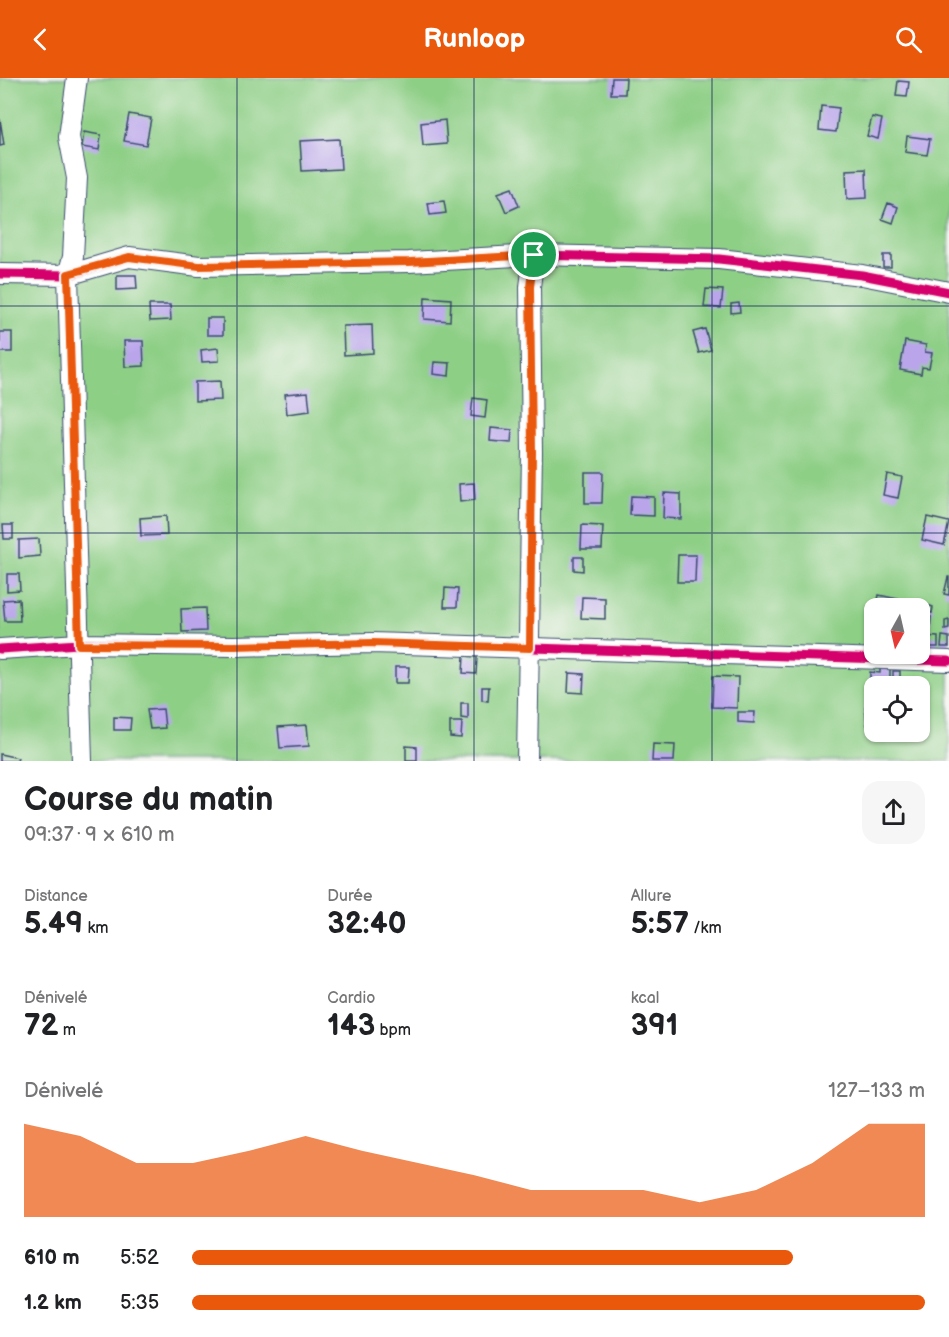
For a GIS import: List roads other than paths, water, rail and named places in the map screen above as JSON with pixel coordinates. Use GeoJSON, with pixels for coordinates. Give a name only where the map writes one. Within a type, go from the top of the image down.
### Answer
{"type":"FeatureCollection","features":[{"type":"Feature","properties":{"kind":"street"},"geometry":{"type":"LineString","coordinates":[[77,78],[69,138],[77,178],[73,257],[68,274],[82,761]]}},
{"type":"Feature","properties":{"kind":"street"},"geometry":{"type":"LineString","coordinates":[[527,761],[532,452],[530,287],[534,255]]}},
{"type":"Feature","properties":{"kind":"street"},"geometry":{"type":"LineString","coordinates":[[0,274],[68,274],[129,257],[199,266],[409,262],[534,255],[719,259],[862,275],[949,292]]}},
{"type":"Feature","properties":{"kind":"street"},"geometry":{"type":"LineString","coordinates":[[0,649],[79,645],[234,646],[372,643],[949,662]]}}]}
